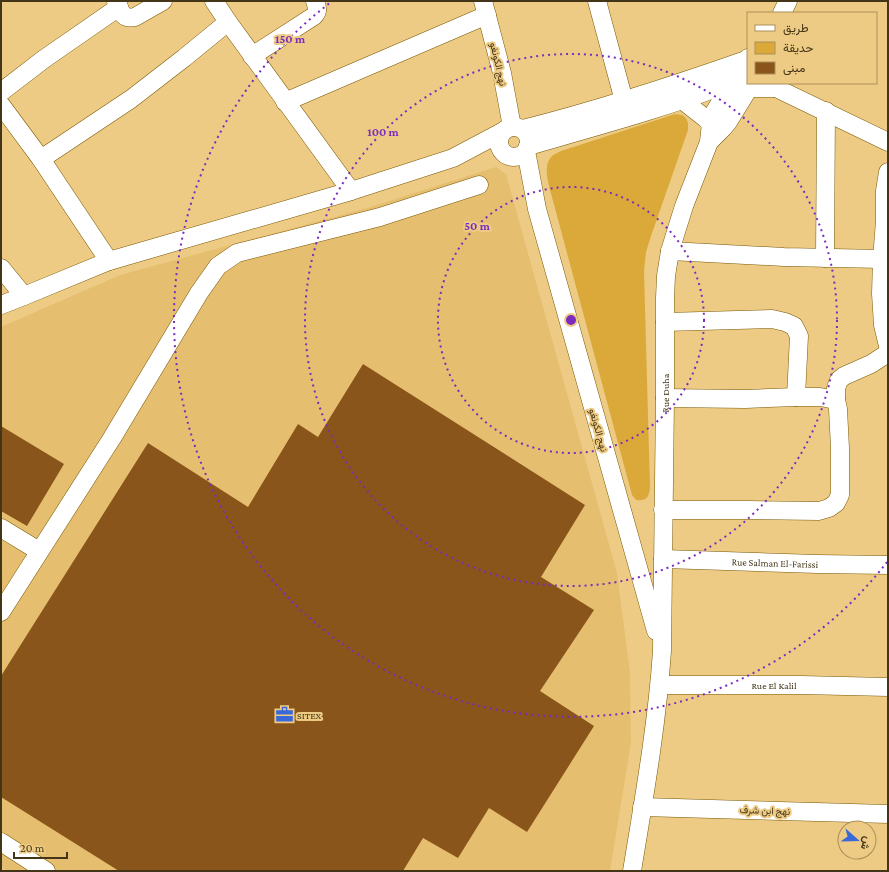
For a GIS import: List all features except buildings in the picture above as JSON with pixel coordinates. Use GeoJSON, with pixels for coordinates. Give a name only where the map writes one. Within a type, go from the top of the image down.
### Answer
{"type":"FeatureCollection","features":[{"type":"Feature","properties":{"kind":"street"},"geometry":{"type":"LineString","coordinates":[[1,92],[118,4],[122,15],[131,18],[163,1]]}},
{"type":"Feature","properties":{"kind":"street"},"geometry":{"type":"LineString","coordinates":[[214,1],[351,192]]}},
{"type":"Feature","properties":{"kind":"street"},"geometry":{"type":"LineString","coordinates":[[252,56],[317,14],[318,9],[315,1]]}},
{"type":"Feature","properties":{"kind":"street"},"geometry":{"type":"LineString","coordinates":[[597,1],[626,109]]}},
{"type":"Feature","properties":{"kind":"street"},"geometry":{"type":"LineString","coordinates":[[286,102],[485,8]]}},
{"type":"Feature","properties":{"kind":"street","name":"نهج الكونغو"},"geometry":{"type":"LineString","coordinates":[[485,8],[502,73],[515,142],[537,209],[662,651]]}},
{"type":"Feature","properties":{"kind":"street"},"geometry":{"type":"LineString","coordinates":[[41,159],[131,99],[228,22]]}},
{"type":"Feature","properties":{"kind":"street"},"geometry":{"type":"LineString","coordinates":[[626,109],[677,84],[747,60]]}},
{"type":"Feature","properties":{"kind":"street","name":"Rue Duha"},"geometry":{"type":"LineString","coordinates":[[708,142],[728,122],[745,84],[747,60]]}},
{"type":"Feature","properties":{"kind":"street"},"geometry":{"type":"LineString","coordinates":[[1,305],[109,260],[351,192],[453,158],[515,142],[626,109],[682,100],[708,92],[745,84],[774,85],[888,142]]}},
{"type":"Feature","properties":{"kind":"street","name":"Rue Duha"},"geometry":{"type":"LineString","coordinates":[[632,871],[660,685],[662,651],[666,276],[670,251],[684,206],[708,142],[710,123],[714,113],[723,98],[745,84]]}},
{"type":"Feature","properties":{"kind":"street"},"geometry":{"type":"LineString","coordinates":[[682,100],[710,123]]}},
{"type":"Feature","properties":{"kind":"street"},"geometry":{"type":"LineString","coordinates":[[1,105],[41,159],[109,260]]}},
{"type":"Feature","properties":{"kind":"street"},"geometry":{"type":"LineString","coordinates":[[826,111],[826,258]]}},
{"type":"Feature","properties":{"kind":"street"},"geometry":{"type":"LineString","coordinates":[[888,172],[885,191],[881,294],[883,325],[888,346]]}},
{"type":"Feature","properties":{"kind":"street"},"geometry":{"type":"LineString","coordinates":[[1,612],[112,438],[199,293],[218,266],[237,253],[380,217],[479,185]]}},
{"type":"Feature","properties":{"kind":"street"},"geometry":{"type":"LineString","coordinates":[[670,251],[784,257],[882,259]]}},
{"type":"Feature","properties":{"kind":"street"},"geometry":{"type":"LineString","coordinates":[[1,268],[24,296]]}},
{"type":"Feature","properties":{"kind":"street"},"geometry":{"type":"LineString","coordinates":[[665,322],[772,319],[794,326],[799,336],[796,397]]}},
{"type":"Feature","properties":{"kind":"street"},"geometry":{"type":"LineString","coordinates":[[663,510],[819,511],[829,508],[836,503],[840,495],[840,448],[838,409],[836,400],[836,388],[839,380],[844,376],[871,364],[888,353]]}},
{"type":"Feature","properties":{"kind":"street"},"geometry":{"type":"LineString","coordinates":[[665,398],[745,399],[820,397],[836,400]]}},
{"type":"Feature","properties":{"kind":"street"},"geometry":{"type":"LineString","coordinates":[[1,528],[39,551]]}},
{"type":"Feature","properties":{"kind":"street","name":"Rue Salman El-Farissi"},"geometry":{"type":"LineString","coordinates":[[663,559],[888,565]]}},
{"type":"Feature","properties":{"kind":"street","name":"Rue El Kalil"},"geometry":{"type":"LineString","coordinates":[[660,685],[801,684],[888,687]]}},
{"type":"Feature","properties":{"kind":"street","name":"نهج ابن شرف"},"geometry":{"type":"LineString","coordinates":[[642,807],[888,814]]}},
{"type":"Feature","properties":{"kind":"street"},"geometry":{"type":"LineString","coordinates":[[1,842],[46,871]]}},
{"type":"Feature","properties":{"kind":"shaded area","name":"SITEX"},"geometry":{"type":"Polygon","coordinates":[[[496,167],[506,174],[617,573],[630,672],[631,743],[610,871],[7,871],[1,867],[1,327],[120,275],[367,208],[496,167]]]}},
{"type":"Feature","properties":{"kind":"green space"},"geometry":{"type":"Polygon","coordinates":[[[675,114],[682,115],[686,118],[688,130],[646,252],[644,271],[650,488],[649,494],[645,499],[636,500],[632,495],[549,186],[547,167],[549,159],[561,151],[675,114]]]}},
{"type":"Feature","properties":{"kind":"place","name":"SITEX"},"geometry":{"type":"Point","coordinates":[284,715]}}]}
